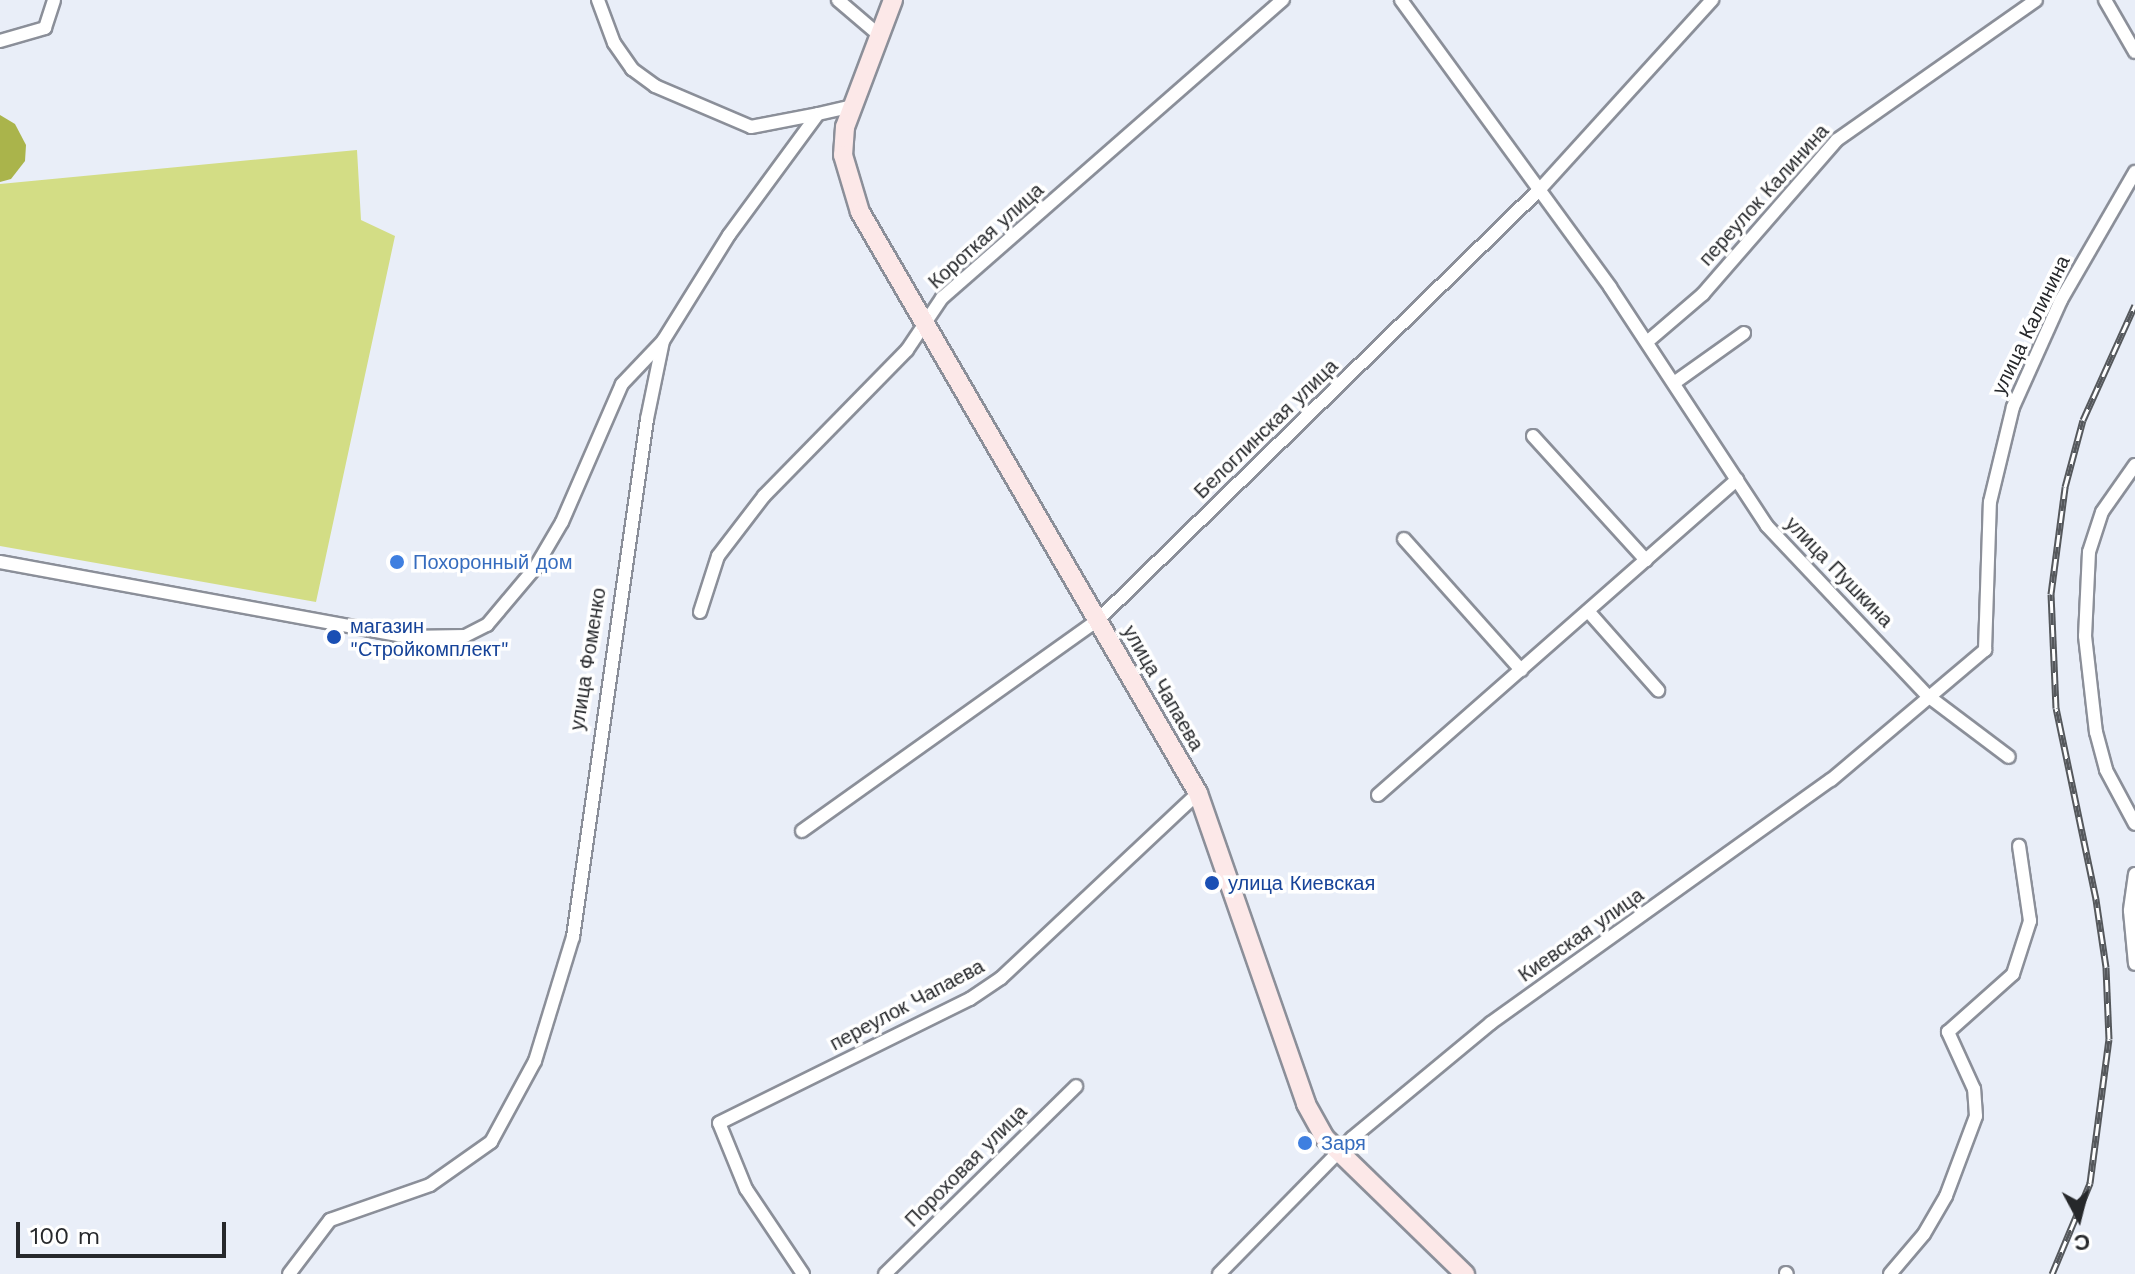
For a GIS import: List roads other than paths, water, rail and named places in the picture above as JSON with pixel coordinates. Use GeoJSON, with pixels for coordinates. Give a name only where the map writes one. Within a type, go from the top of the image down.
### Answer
{"type":"FeatureCollection","features":[{"type":"Feature","properties":{"kind":"main road"},"geometry":{"type":"LineString","coordinates":[[849,107],[893,0]]}},
{"type":"Feature","properties":{"kind":"main road","name":"улица Чапаева"},"geometry":{"type":"LineString","coordinates":[[849,107],[843,155],[849,187],[925,325],[1198,793],[1306,1104],[1339,1151],[1465,1274]]}},
{"type":"Feature","properties":{"kind":"street"},"geometry":{"type":"LineString","coordinates":[[0,41],[45,28],[54,0]]}},
{"type":"Feature","properties":{"kind":"street"},"geometry":{"type":"LineString","coordinates":[[598,0],[614,43],[632,69],[655,86],[751,127],[849,107]]}},
{"type":"Feature","properties":{"kind":"street"},"geometry":{"type":"LineString","coordinates":[[838,0],[879,35]]}},
{"type":"Feature","properties":{"kind":"street","name":"Короткая улица"},"geometry":{"type":"LineString","coordinates":[[700,612],[718,556],[755,508],[925,325],[942,298],[1283,0]]}},
{"type":"Feature","properties":{"kind":"street","name":"улица Пушкина"},"geometry":{"type":"LineString","coordinates":[[1401,0],[1540,189],[1647,342],[1767,526],[1928,696],[2009,757]]}},
{"type":"Feature","properties":{"kind":"street","name":"Белоглинская улица"},"geometry":{"type":"LineString","coordinates":[[802,831],[1098,620],[1540,189],[1712,0]]}},
{"type":"Feature","properties":{"kind":"street","name":"переулок Калинина"},"geometry":{"type":"LineString","coordinates":[[1647,342],[1703,294],[1837,140],[2036,0]]}},
{"type":"Feature","properties":{"kind":"street"},"geometry":{"type":"LineString","coordinates":[[2105,0],[2135,52]]}},
{"type":"Feature","properties":{"kind":"street","name":"улица Фоменко"},"geometry":{"type":"LineString","coordinates":[[289,1274],[330,1220],[430,1185],[491,1142],[535,1061],[573,937],[647,419],[663,341],[729,235],[818,114]]}},
{"type":"Feature","properties":{"kind":"street","name":"улица Калинина"},"geometry":{"type":"LineString","coordinates":[[1985,650],[1990,502],[2013,407],[2061,300],[2135,172]]}},
{"type":"Feature","properties":{"kind":"street"},"geometry":{"type":"LineString","coordinates":[[1674,383],[1744,333]]}},
{"type":"Feature","properties":{"kind":"street"},"geometry":{"type":"LineString","coordinates":[[0,562],[407,637],[465,636],[487,625],[535,568],[562,522],[622,384],[663,341]]}},
{"type":"Feature","properties":{"kind":"street"},"geometry":{"type":"LineString","coordinates":[[1533,436],[1646,560]]}},
{"type":"Feature","properties":{"kind":"street"},"geometry":{"type":"LineString","coordinates":[[2135,465],[2102,512],[2089,552],[2085,604],[2096,732],[2106,770],[2135,824]]}},
{"type":"Feature","properties":{"kind":"street"},"geometry":{"type":"LineString","coordinates":[[1378,795],[1737,480]]}},
{"type":"Feature","properties":{"kind":"street"},"geometry":{"type":"LineString","coordinates":[[1404,539],[1521,670]]}},
{"type":"Feature","properties":{"kind":"street"},"geometry":{"type":"LineString","coordinates":[[1588,611],[1658,690]]}},
{"type":"Feature","properties":{"kind":"street","name":"Киевская улица"},"geometry":{"type":"LineString","coordinates":[[1219,1274],[1339,1151],[1491,1023],[1831,780],[1985,650]]}},
{"type":"Feature","properties":{"kind":"street","name":"переулок Чапаева"},"geometry":{"type":"LineString","coordinates":[[803,1274],[746,1189],[719,1123],[970,999],[1001,978],[1198,793]]}},
{"type":"Feature","properties":{"kind":"street"},"geometry":{"type":"LineString","coordinates":[[1890,1274],[1924,1234],[1946,1196],[1976,1116],[1974,1089],[1948,1032],[2013,974],[2030,921],[2019,846]]}},
{"type":"Feature","properties":{"kind":"street"},"geometry":{"type":"LineString","coordinates":[[2135,874],[2130,911],[2135,964]]}},
{"type":"Feature","properties":{"kind":"street","name":"Пороховая улица"},"geometry":{"type":"LineString","coordinates":[[885,1274],[1076,1086]]}},
{"type":"Feature","properties":{"kind":"railway"},"geometry":{"type":"LineString","coordinates":[[2052,1274],[2090,1183],[2109,1039],[2106,967],[2096,899],[2056,708],[2051,594],[2065,487],[2083,420],[2135,305]]}},
{"type":"Feature","properties":{"kind":"place","name":"Похоронный дом"},"geometry":{"type":"Point","coordinates":[397,562]}},
{"type":"Feature","properties":{"kind":"place","name":"магазин \"Стройкомплект\""},"geometry":{"type":"Point","coordinates":[334,637]}},
{"type":"Feature","properties":{"kind":"place","name":"улица Киевская"},"geometry":{"type":"Point","coordinates":[1212,883]}},
{"type":"Feature","properties":{"kind":"place","name":"Заря"},"geometry":{"type":"Point","coordinates":[1305,1143]}}]}
